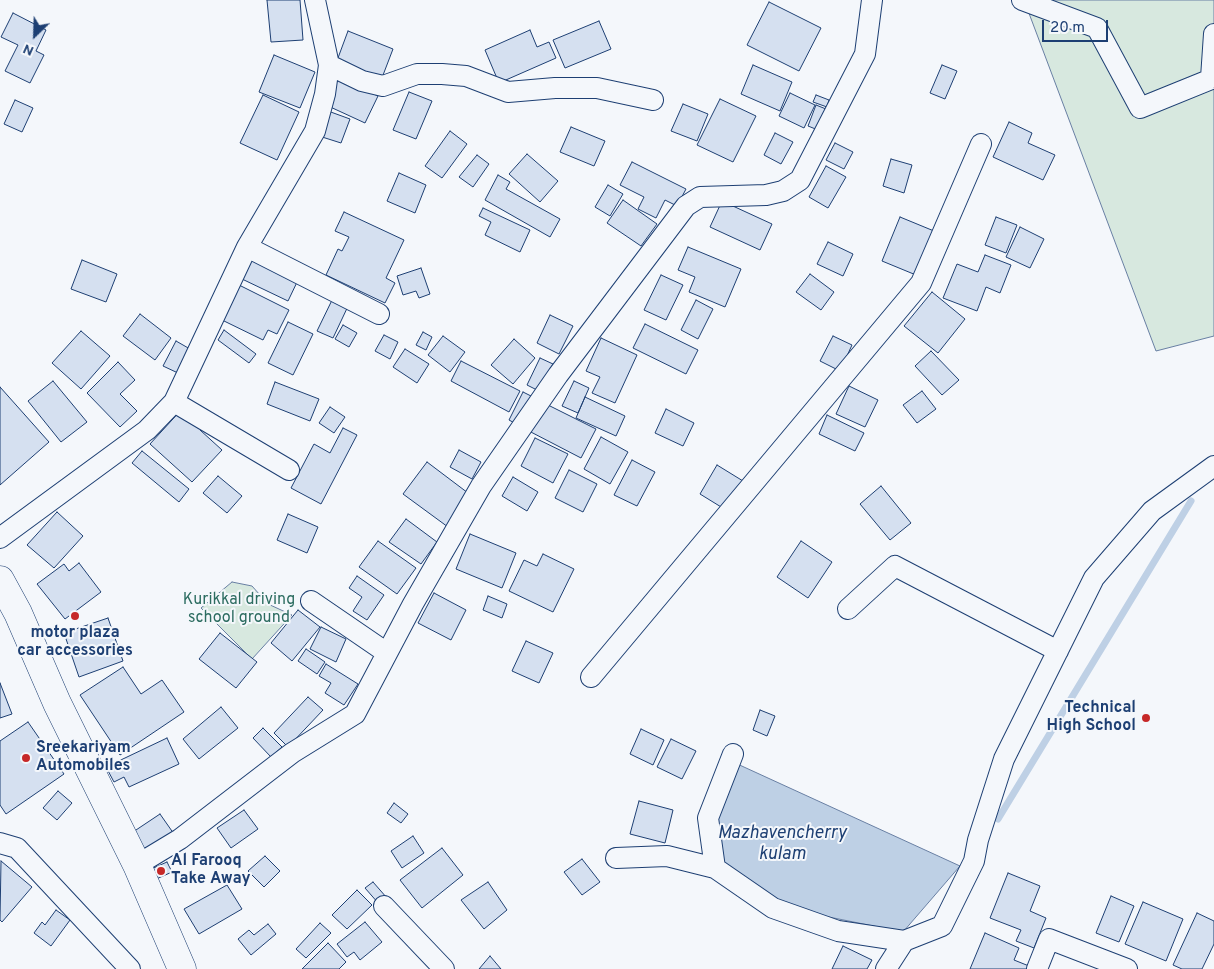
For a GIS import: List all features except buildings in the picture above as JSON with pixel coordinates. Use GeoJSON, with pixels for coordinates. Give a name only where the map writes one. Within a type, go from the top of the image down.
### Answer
{"type":"FeatureCollection","features":[{"type":"Feature","properties":{"kind":"main road"},"geometry":{"type":"LineString","coordinates":[[0,580],[18,613],[57,703],[137,865],[182,969]]}},
{"type":"Feature","properties":{"kind":"street"},"geometry":{"type":"LineString","coordinates":[[0,538],[147,430],[174,402],[246,247],[316,132],[325,94],[329,65],[314,0]]}},
{"type":"Feature","properties":{"kind":"street"},"geometry":{"type":"LineString","coordinates":[[137,865],[180,839],[292,753],[355,714],[481,486],[558,376],[686,206],[700,197],[766,195],[783,191],[800,180],[865,54],[872,0]]}},
{"type":"Feature","properties":{"kind":"street"},"geometry":{"type":"LineString","coordinates":[[1022,0],[1097,28],[1140,108],[1212,78],[1214,34]]}},
{"type":"Feature","properties":{"kind":"street"},"geometry":{"type":"LineString","coordinates":[[329,65],[362,81],[382,86],[417,74],[442,74],[466,76],[508,92],[555,88],[597,88],[653,100]]}},
{"type":"Feature","properties":{"kind":"street"},"geometry":{"type":"LineString","coordinates":[[591,677],[921,283],[981,144]]}},
{"type":"Feature","properties":{"kind":"street"},"geometry":{"type":"LineString","coordinates":[[246,247],[379,314]]}},
{"type":"Feature","properties":{"kind":"street"},"geometry":{"type":"LineString","coordinates":[[174,402],[289,470]]}},
{"type":"Feature","properties":{"kind":"street"},"geometry":{"type":"LineString","coordinates":[[616,858],[667,856],[715,868],[773,908],[838,931],[904,941],[942,926],[959,896],[974,861],[978,840],[1004,759],[1094,578],[1152,511],[1214,466]]}},
{"type":"Feature","properties":{"kind":"street"},"geometry":{"type":"LineString","coordinates":[[848,609],[895,566],[1058,651]]}},
{"type":"Feature","properties":{"kind":"street"},"geometry":{"type":"LineString","coordinates":[[311,601],[387,653]]}},
{"type":"Feature","properties":{"kind":"street"},"geometry":{"type":"LineString","coordinates":[[715,868],[708,818],[732,754]]}},
{"type":"Feature","properties":{"kind":"street"},"geometry":{"type":"LineString","coordinates":[[0,843],[16,848],[130,969]]}},
{"type":"Feature","properties":{"kind":"street"},"geometry":{"type":"LineString","coordinates":[[384,906],[444,969]]}},
{"type":"Feature","properties":{"kind":"street"},"geometry":{"type":"LineString","coordinates":[[1037,969],[1049,939],[1127,969]]}},
{"type":"Feature","properties":{"kind":"street"},"geometry":{"type":"LineString","coordinates":[[886,969],[904,941]]}},
{"type":"Feature","properties":{"kind":"green space"},"geometry":{"type":"Polygon","coordinates":[[[1024,0],[1214,0],[1214,336],[1156,351],[1024,0]]]}},
{"type":"Feature","properties":{"kind":"green space","name":"Kurikkal driving school ground"},"geometry":{"type":"Polygon","coordinates":[[[232,582],[252,586],[268,604],[292,615],[252,659],[201,608],[232,582]]]}},
{"type":"Feature","properties":{"kind":"water","name":"Mazhavencherry kulam"},"geometry":{"type":"Polygon","coordinates":[[[733,762],[960,866],[903,932],[804,912],[754,895],[713,852],[703,829],[733,762]]]}},
{"type":"Feature","properties":{"kind":"waterway"},"geometry":{"type":"LineString","coordinates":[[998,819],[1191,501]]}},
{"type":"Feature","properties":{"kind":"place","name":"motor plaza car accessories"},"geometry":{"type":"Point","coordinates":[75,616]}},
{"type":"Feature","properties":{"kind":"place","name":"Technical High School"},"geometry":{"type":"Point","coordinates":[1146,718]}},
{"type":"Feature","properties":{"kind":"place","name":"Sreekariyam Automobiles"},"geometry":{"type":"Point","coordinates":[26,758]}},
{"type":"Feature","properties":{"kind":"place","name":"Al Farooq Take Away"},"geometry":{"type":"Point","coordinates":[161,871]}}]}
